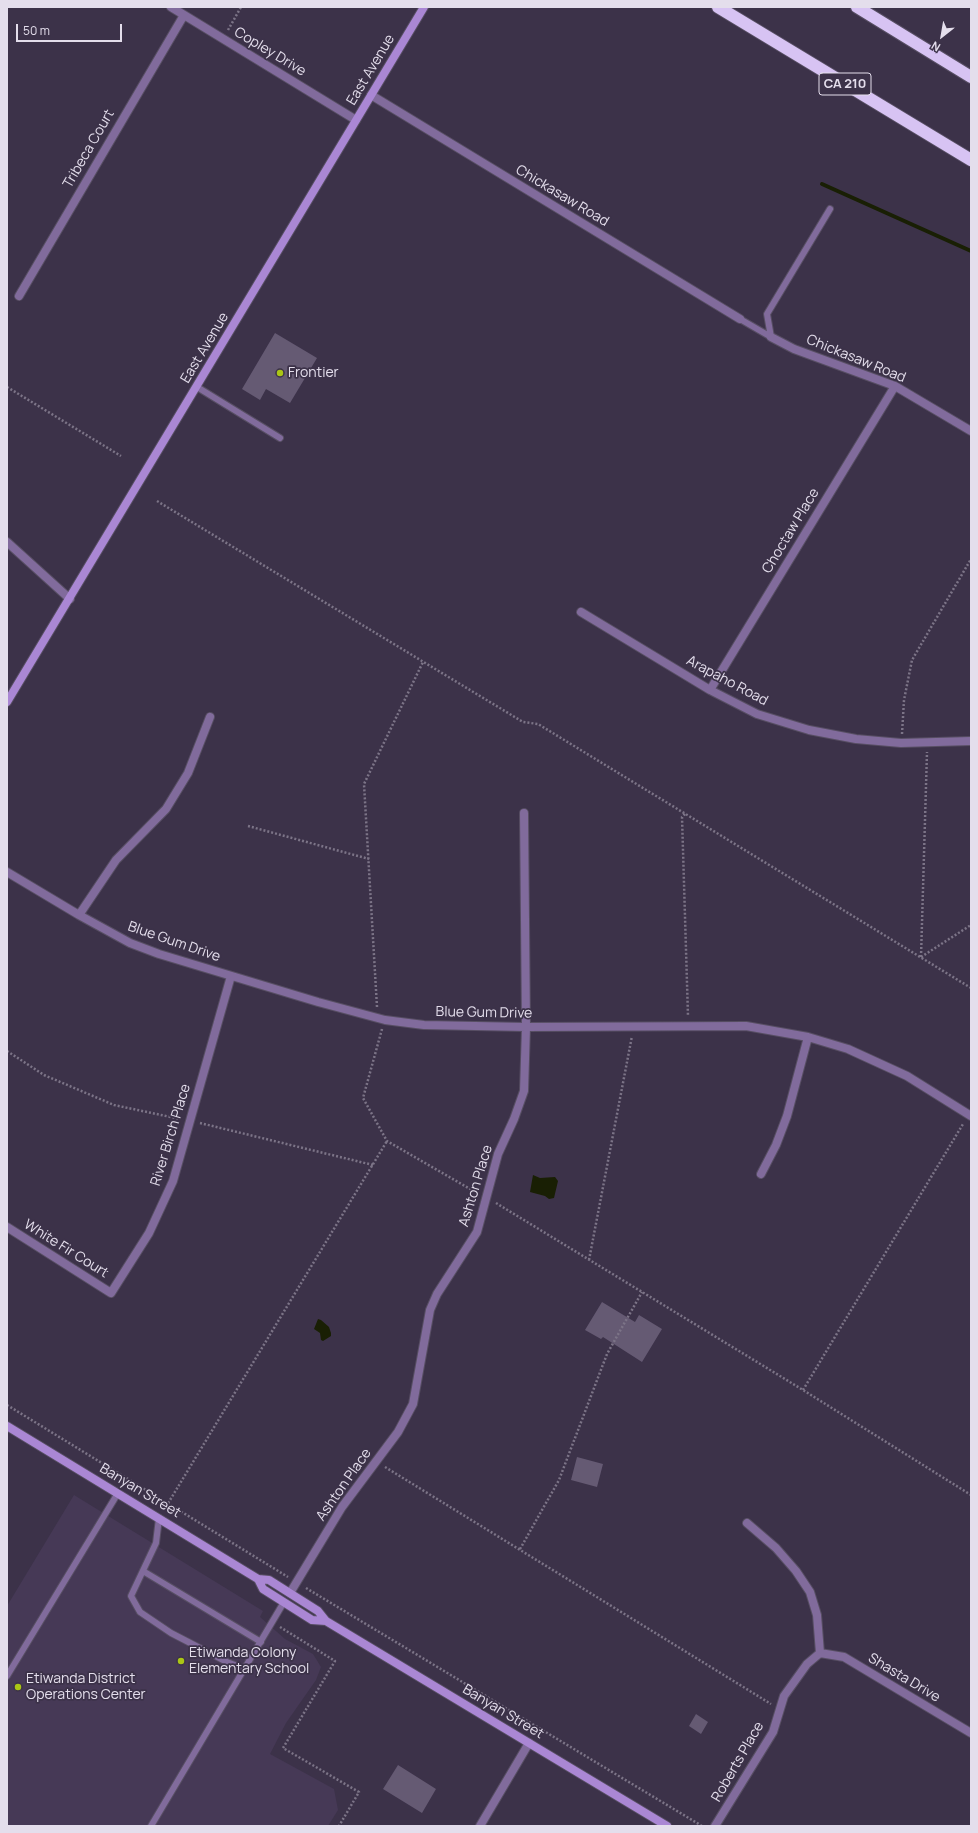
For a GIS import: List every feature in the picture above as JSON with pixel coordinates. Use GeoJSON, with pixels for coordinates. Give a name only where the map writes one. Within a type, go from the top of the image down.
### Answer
{"type":"FeatureCollection","features":[{"type":"Feature","properties":{"kind":"highway","name":"CA 210"},"geometry":{"type":"LineString","coordinates":[[718,7],[971,160]]}},
{"type":"Feature","properties":{"kind":"highway"},"geometry":{"type":"LineString","coordinates":[[857,7],[971,77]]}},
{"type":"Feature","properties":{"kind":"street","name":"Copley Drive"},"geometry":{"type":"LineString","coordinates":[[171,7],[356,120]]}},
{"type":"Feature","properties":{"kind":"street","name":"East Avenue"},"geometry":{"type":"LineString","coordinates":[[7,702],[424,7]]}},
{"type":"Feature","properties":{"kind":"street","name":"Tribeca Court"},"geometry":{"type":"LineString","coordinates":[[19,296],[184,15]]}},
{"type":"Feature","properties":{"kind":"street","name":"Chickasaw Road"},"geometry":{"type":"LineString","coordinates":[[371,95],[740,319]]}},
{"type":"Feature","properties":{"kind":"street","name":"Chickasaw Road"},"geometry":{"type":"LineString","coordinates":[[771,337],[794,349],[895,386],[971,431]]}},
{"type":"Feature","properties":{"kind":"street","name":"Choctaw Place"},"geometry":{"type":"LineString","coordinates":[[710,690],[895,386]]}},
{"type":"Feature","properties":{"kind":"street"},"geometry":{"type":"LineString","coordinates":[[7,542],[70,599]]}},
{"type":"Feature","properties":{"kind":"street","name":"Arapaho Road"},"geometry":{"type":"LineString","coordinates":[[581,612],[710,690],[757,714],[809,730],[856,739],[901,743],[971,741]]}},
{"type":"Feature","properties":{"kind":"street"},"geometry":{"type":"LineString","coordinates":[[79,915],[116,860],[166,809],[188,773],[210,717]]}},
{"type":"Feature","properties":{"kind":"street","name":"Ashton Place"},"geometry":{"type":"LineString","coordinates":[[290,1593],[342,1507],[398,1432],[413,1404],[430,1310],[437,1294],[476,1232],[498,1154],[524,1091],[526,1027],[524,813]]}},
{"type":"Feature","properties":{"kind":"street","name":"Blue Gum Drive"},"geometry":{"type":"LineString","coordinates":[[7,872],[79,915],[130,943],[231,976],[381,1019],[424,1025],[526,1027],[746,1026],[808,1037],[848,1049],[907,1076],[970,1115]]}},
{"type":"Feature","properties":{"kind":"street","name":"River Birch Place"},"geometry":{"type":"LineString","coordinates":[[111,1293],[149,1233],[173,1181],[231,976]]}},
{"type":"Feature","properties":{"kind":"street"},"geometry":{"type":"LineString","coordinates":[[761,1174],[776,1145],[787,1116],[808,1037]]}},
{"type":"Feature","properties":{"kind":"street","name":"White Fir Court"},"geometry":{"type":"LineString","coordinates":[[7,1227],[111,1293]]}},
{"type":"Feature","properties":{"kind":"street","name":"Banyan Street"},"geometry":{"type":"LineString","coordinates":[[7,1426],[258,1579],[269,1580],[318,1611],[326,1621],[666,1826]]}},
{"type":"Feature","properties":{"kind":"street"},"geometry":{"type":"LineString","coordinates":[[747,1522],[776,1548],[796,1571],[810,1592],[817,1615],[820,1653]]}},
{"type":"Feature","properties":{"kind":"street","name":"Banyan Street"},"geometry":{"type":"LineString","coordinates":[[258,1579],[263,1590],[312,1620],[326,1621]]}},
{"type":"Feature","properties":{"kind":"street","name":"Roberts Place"},"geometry":{"type":"LineString","coordinates":[[715,1826],[773,1732],[784,1696],[807,1664],[820,1653]]}},
{"type":"Feature","properties":{"kind":"street","name":"Shasta Drive"},"geometry":{"type":"LineString","coordinates":[[820,1653],[844,1657],[971,1733]]}},
{"type":"Feature","properties":{"kind":"street"},"geometry":{"type":"LineString","coordinates":[[480,1826],[529,1743]]}},
{"type":"Feature","properties":{"kind":"lane"},"geometry":{"type":"LineString","coordinates":[[771,337],[767,314],[830,209]]}},
{"type":"Feature","properties":{"kind":"lane"},"geometry":{"type":"LineString","coordinates":[[740,319],[771,337]]}},
{"type":"Feature","properties":{"kind":"lane"},"geometry":{"type":"LineString","coordinates":[[197,387],[280,438]]}},
{"type":"Feature","properties":{"kind":"lane"},"geometry":{"type":"LineString","coordinates":[[7,1676],[118,1493]]}},
{"type":"Feature","properties":{"kind":"lane"},"geometry":{"type":"LineString","coordinates":[[159,1518],[156,1543],[131,1596],[140,1612],[171,1633],[227,1662],[244,1669]]}},
{"type":"Feature","properties":{"kind":"lane"},"geometry":{"type":"LineString","coordinates":[[143,1571],[261,1642]]}},
{"type":"Feature","properties":{"kind":"lane"},"geometry":{"type":"LineString","coordinates":[[151,1826],[284,1602]]}},
{"type":"Feature","properties":{"kind":"path"},"geometry":{"type":"LineString","coordinates":[[223,39],[241,7]]}},
{"type":"Feature","properties":{"kind":"path"},"geometry":{"type":"LineString","coordinates":[[7,387],[121,456]]}},
{"type":"Feature","properties":{"kind":"path"},"geometry":{"type":"LineString","coordinates":[[157,501],[523,722],[538,724],[971,988]]}},
{"type":"Feature","properties":{"kind":"path"},"geometry":{"type":"LineString","coordinates":[[901,743],[904,700],[912,660],[971,559]]}},
{"type":"Feature","properties":{"kind":"path"},"geometry":{"type":"LineString","coordinates":[[423,662],[364,784],[368,859],[381,1019],[363,1098],[387,1141],[486,1198],[642,1292],[971,1495]]}},
{"type":"Feature","properties":{"kind":"path"},"geometry":{"type":"LineString","coordinates":[[921,958],[927,742]]}},
{"type":"Feature","properties":{"kind":"path"},"geometry":{"type":"LineString","coordinates":[[685,814],[682,818],[689,1026]]}},
{"type":"Feature","properties":{"kind":"path"},"geometry":{"type":"LineString","coordinates":[[248,826],[368,859]]}},
{"type":"Feature","properties":{"kind":"path"},"geometry":{"type":"LineString","coordinates":[[921,958],[971,925]]}},
{"type":"Feature","properties":{"kind":"path"},"geometry":{"type":"LineString","coordinates":[[589,1260],[634,1026]]}},
{"type":"Feature","properties":{"kind":"path"},"geometry":{"type":"LineString","coordinates":[[803,1390],[970,1115]]}},
{"type":"Feature","properties":{"kind":"path"},"geometry":{"type":"LineString","coordinates":[[159,1518],[387,1141]]}},
{"type":"Feature","properties":{"kind":"path"},"geometry":{"type":"LineString","coordinates":[[520,1550],[559,1480],[607,1354],[642,1292]]}},
{"type":"Feature","properties":{"kind":"path"},"geometry":{"type":"LineString","coordinates":[[7,1405],[702,1826]]}},
{"type":"Feature","properties":{"kind":"path"},"geometry":{"type":"LineString","coordinates":[[376,1461],[780,1709]]}},
{"type":"Feature","properties":{"kind":"path"},"geometry":{"type":"LineString","coordinates":[[272,1623],[335,1661],[283,1748],[359,1792],[339,1826]]}},
{"type":"Feature","properties":{"kind":"shaded area"},"geometry":{"type":"Polygon","coordinates":[[[533,1175],[540,1178],[555,1177],[558,1181],[554,1198],[549,1199],[545,1196],[530,1192],[533,1175]]]}},
{"type":"Feature","properties":{"kind":"shaded area"},"geometry":{"type":"Polygon","coordinates":[[[318,1319],[329,1327],[331,1333],[331,1336],[323,1341],[321,1340],[320,1333],[314,1329],[318,1319]]]}},
{"type":"Feature","properties":{"kind":"shaded area","name":"Etiwanda Colony Elementary School"},"geometry":{"type":"Polygon","coordinates":[[[74,1495],[263,1611],[260,1617],[285,1639],[313,1654],[321,1667],[316,1680],[286,1723],[270,1754],[334,1789],[338,1810],[328,1826],[7,1826],[7,1606],[74,1495]]]}},
{"type":"Feature","properties":{"kind":"building","name":"Frontier"},"geometry":{"type":"Polygon","coordinates":[[[275,333],[317,358],[290,403],[266,389],[260,400],[242,389],[275,333]]]}},
{"type":"Feature","properties":{"kind":"building"},"geometry":{"type":"Polygon","coordinates":[[[602,1302],[635,1322],[639,1315],[662,1329],[642,1362],[603,1337],[601,1339],[585,1330],[602,1302]]]}},
{"type":"Feature","properties":{"kind":"building"},"geometry":{"type":"Polygon","coordinates":[[[577,1457],[603,1464],[597,1487],[571,1480],[577,1457]]]}},
{"type":"Feature","properties":{"kind":"building"},"geometry":{"type":"Polygon","coordinates":[[[696,1714],[708,1722],[701,1734],[689,1726],[696,1714]]]}},
{"type":"Feature","properties":{"kind":"building"},"geometry":{"type":"Polygon","coordinates":[[[398,1765],[436,1789],[422,1813],[383,1789],[398,1765]]]}},
{"type":"Feature","properties":{"kind":"waterway"},"geometry":{"type":"LineString","coordinates":[[822,184],[971,251]]}},
{"type":"Feature","properties":{"kind":"place","name":"Frontier"},"geometry":{"type":"Point","coordinates":[280,373]}},
{"type":"Feature","properties":{"kind":"place","name":"Etiwanda Colony Elementary School"},"geometry":{"type":"Point","coordinates":[181,1661]}},
{"type":"Feature","properties":{"kind":"place","name":"Etiwanda District Operations Center"},"geometry":{"type":"Point","coordinates":[18,1687]}}]}
